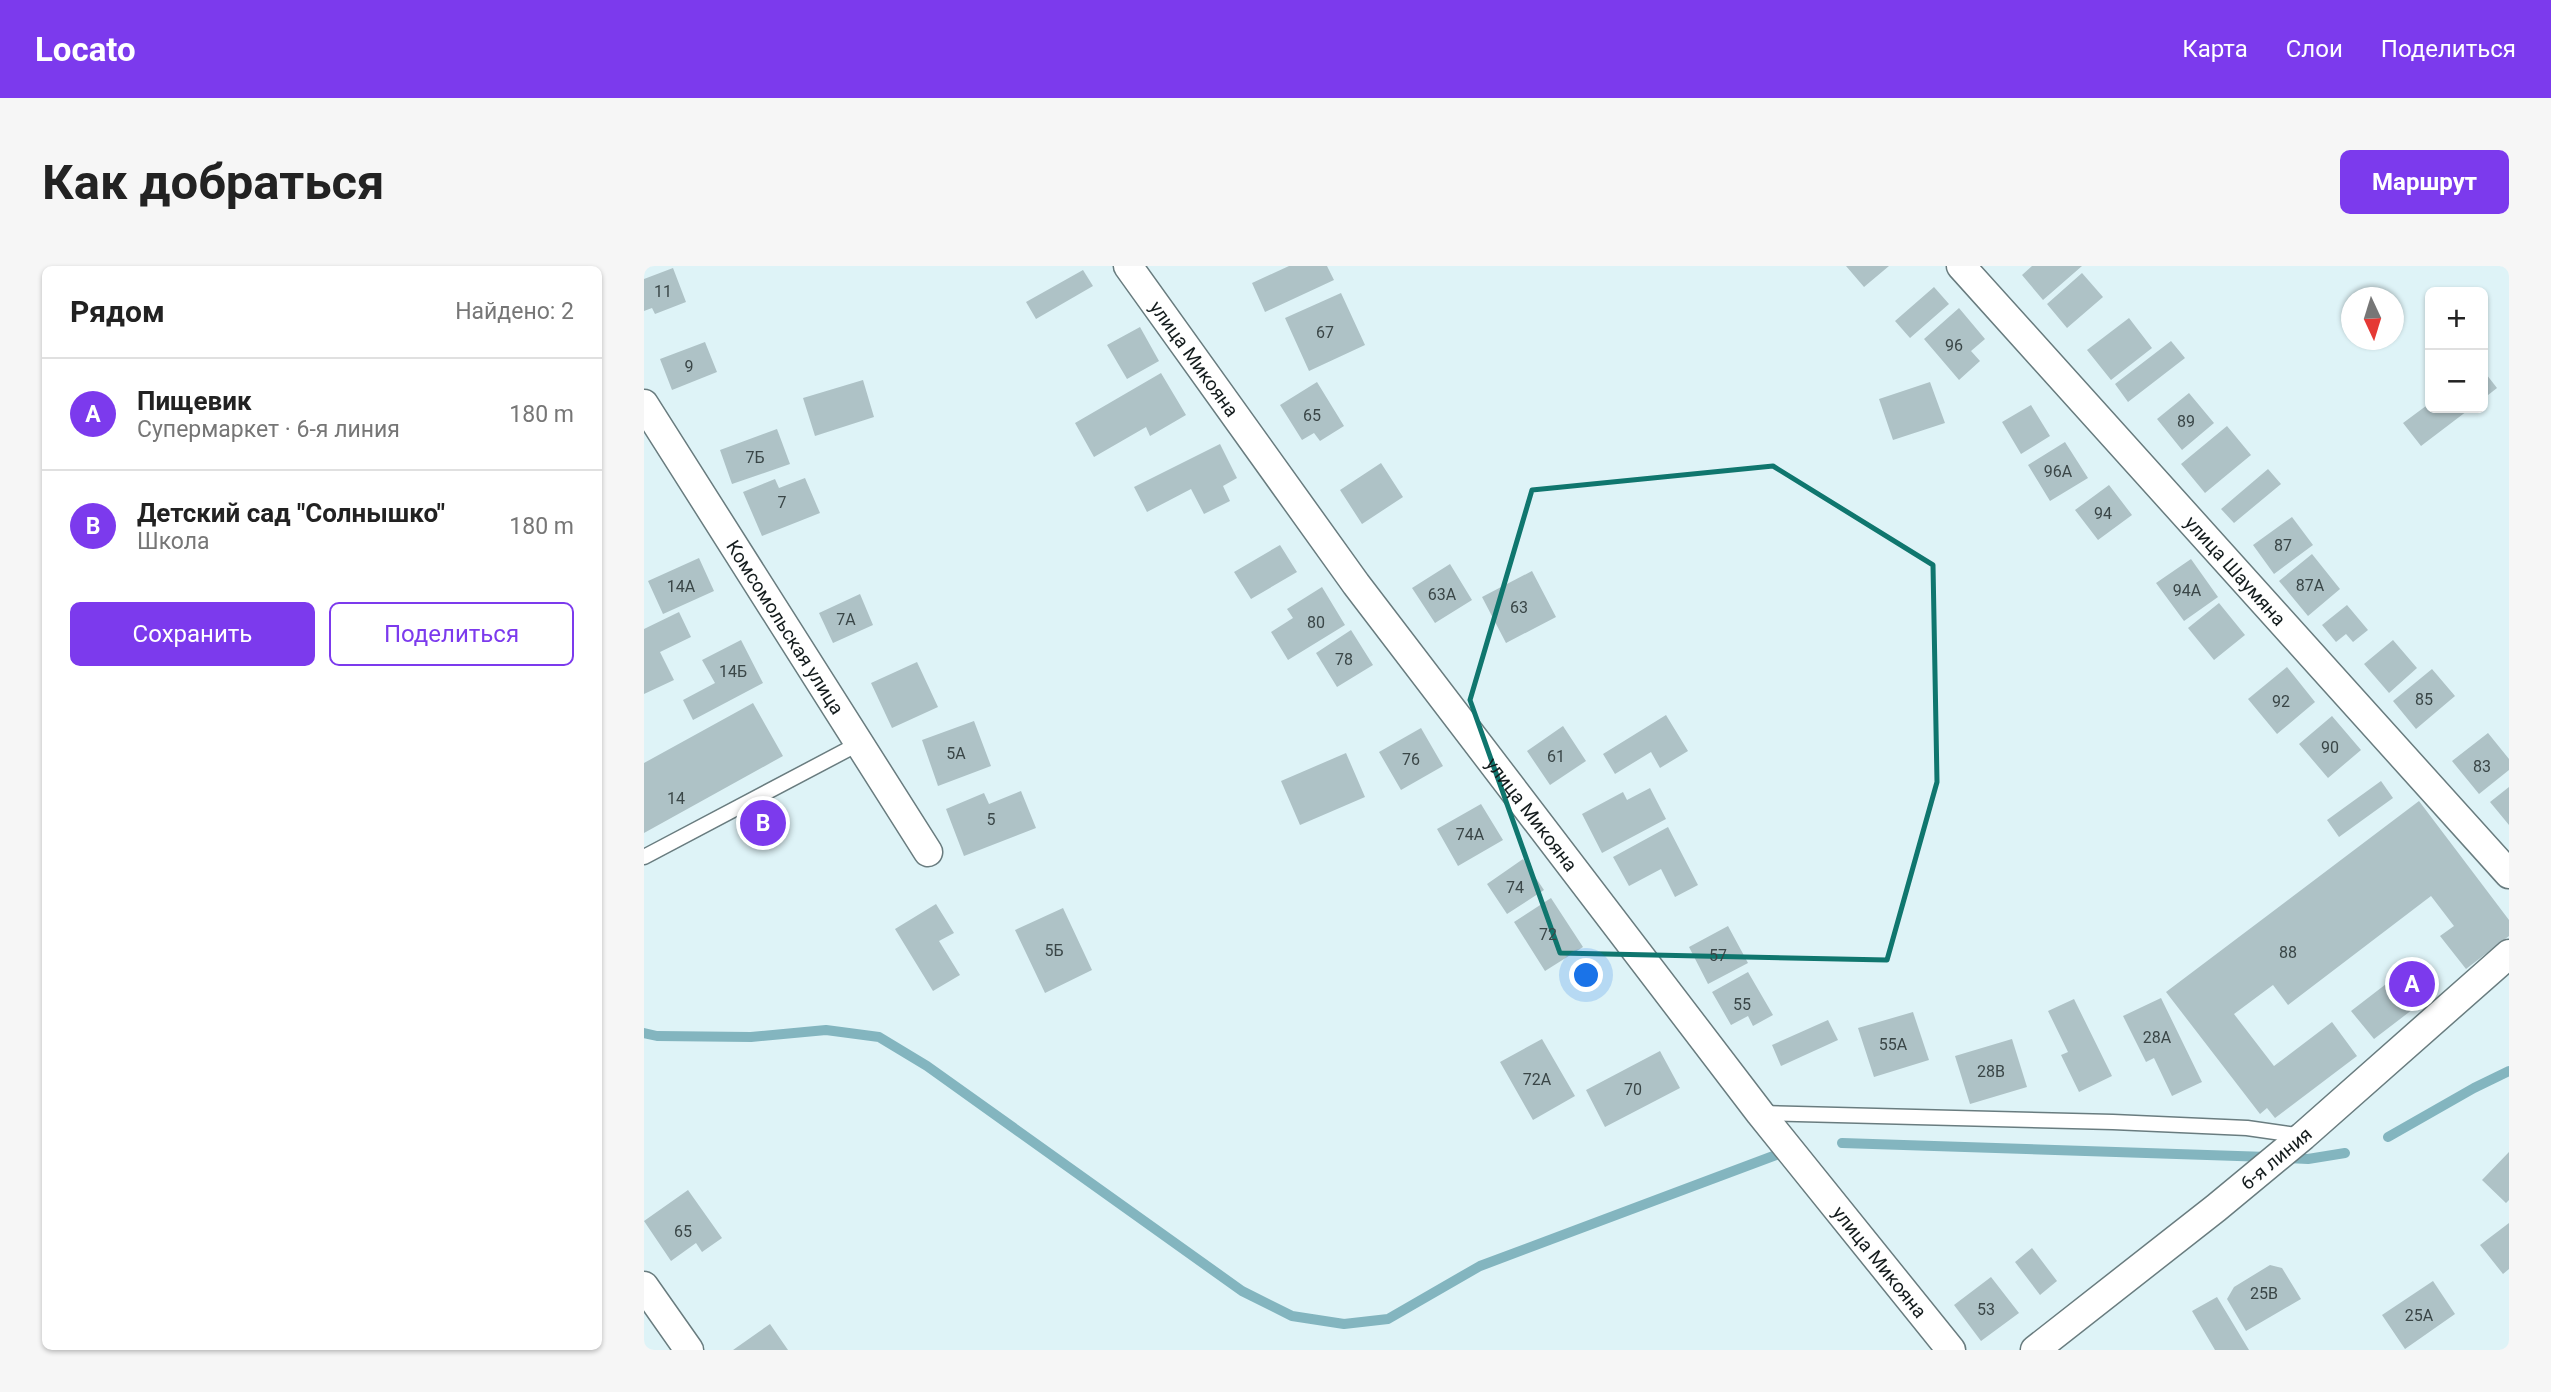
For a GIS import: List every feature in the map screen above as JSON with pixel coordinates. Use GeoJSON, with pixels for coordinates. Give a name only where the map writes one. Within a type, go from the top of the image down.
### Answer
{"type":"FeatureCollection","features":[{"type":"Feature","properties":{"kind":"street","name":"улица Микояна"},"geometry":{"type":"LineString","coordinates":[[1128,266],[1356,584],[1760,1113],[1951,1350]]}},
{"type":"Feature","properties":{"kind":"street","name":"улица Шаумяна"},"geometry":{"type":"LineString","coordinates":[[1961,266],[2509,874]]}},
{"type":"Feature","properties":{"kind":"street","name":"Комсомольская улица"},"geometry":{"type":"LineString","coordinates":[[644,404],[928,852]]}},
{"type":"Feature","properties":{"kind":"street","name":"6-я линия"},"geometry":{"type":"LineString","coordinates":[[2035,1350],[2303,1136],[2509,954]]}},
{"type":"Feature","properties":{"kind":"street"},"geometry":{"type":"LineString","coordinates":[[644,1286],[689,1350]]}},
{"type":"Feature","properties":{"kind":"lane"},"geometry":{"type":"LineString","coordinates":[[644,857],[858,744]]}},
{"type":"Feature","properties":{"kind":"lane"},"geometry":{"type":"LineString","coordinates":[[1760,1113],[2113,1122],[2247,1128],[2303,1136]]}},
{"type":"Feature","properties":{"kind":"highlighted area"},"geometry":{"type":"Polygon","coordinates":[[[1773,466],[1933,565],[1937,782],[1887,960],[1560,953],[1470,700],[1532,490],[1773,466]]]}},
{"type":"Feature","properties":{"kind":"building"},"geometry":{"type":"Polygon","coordinates":[[[1289,266],[1327,266],[1334,280],[1265,312],[1252,283],[1289,266]]]}},
{"type":"Feature","properties":{"kind":"building"},"geometry":{"type":"Polygon","coordinates":[[[1846,266],[1889,266],[1864,287],[1846,266]]]}},
{"type":"Feature","properties":{"kind":"building"},"geometry":{"type":"Polygon","coordinates":[[[2032,266],[2082,266],[2043,300],[2022,275],[2032,266]]]}},
{"type":"Feature","properties":{"kind":"building"},"geometry":{"type":"Polygon","coordinates":[[[673,268],[686,302],[655,314],[652,308],[644,311],[644,279],[673,268]]]}},
{"type":"Feature","properties":{"kind":"building"},"geometry":{"type":"Polygon","coordinates":[[[1083,270],[1093,286],[1036,319],[1026,302],[1083,270]]]}},
{"type":"Feature","properties":{"kind":"building"},"geometry":{"type":"Polygon","coordinates":[[[2082,273],[2103,297],[2067,328],[2047,304],[2082,273]]]}},
{"type":"Feature","properties":{"kind":"building"},"geometry":{"type":"Polygon","coordinates":[[[1934,287],[1949,304],[1910,338],[1895,321],[1934,287]]]}},
{"type":"Feature","properties":{"kind":"building"},"geometry":{"type":"Polygon","coordinates":[[[1341,293],[1365,345],[1309,371],[1285,318],[1341,293]]]}},
{"type":"Feature","properties":{"kind":"building"},"geometry":{"type":"Polygon","coordinates":[[[1959,308],[1985,339],[1971,351],[1980,361],[1959,380],[1924,339],[1959,308]]]}},
{"type":"Feature","properties":{"kind":"building"},"geometry":{"type":"Polygon","coordinates":[[[2129,318],[2152,348],[2111,380],[2087,350],[2129,318]]]}},
{"type":"Feature","properties":{"kind":"building"},"geometry":{"type":"Polygon","coordinates":[[[1140,327],[1159,361],[1127,379],[1107,345],[1140,327]]]}},
{"type":"Feature","properties":{"kind":"building"},"geometry":{"type":"Polygon","coordinates":[[[2171,341],[2185,358],[2128,402],[2115,384],[2171,341]]]}},
{"type":"Feature","properties":{"kind":"building"},"geometry":{"type":"Polygon","coordinates":[[[705,342],[717,372],[672,390],[660,359],[705,342]]]}},
{"type":"Feature","properties":{"kind":"building"},"geometry":{"type":"Polygon","coordinates":[[[1161,373],[1186,415],[1150,436],[1146,427],[1094,457],[1075,423],[1161,373]]]}},
{"type":"Feature","properties":{"kind":"building"},"geometry":{"type":"Polygon","coordinates":[[[2488,376],[2497,388],[2488,395],[2488,376]]]}},
{"type":"Feature","properties":{"kind":"building"},"geometry":{"type":"Polygon","coordinates":[[[863,380],[874,417],[815,436],[803,398],[863,380]]]}},
{"type":"Feature","properties":{"kind":"building"},"geometry":{"type":"Polygon","coordinates":[[[1317,382],[1344,426],[1320,441],[1314,433],[1302,440],[1280,405],[1317,382]]]}},
{"type":"Feature","properties":{"kind":"building"},"geometry":{"type":"Polygon","coordinates":[[[1930,382],[1945,423],[1893,440],[1879,399],[1930,382]]]}},
{"type":"Feature","properties":{"kind":"building"},"geometry":{"type":"Polygon","coordinates":[[[2189,393],[2214,423],[2182,450],[2157,419],[2189,393]]]}},
{"type":"Feature","properties":{"kind":"building"},"geometry":{"type":"Polygon","coordinates":[[[2031,405],[2050,436],[2021,454],[2002,422],[2031,405]]]}},
{"type":"Feature","properties":{"kind":"building"},"geometry":{"type":"Polygon","coordinates":[[[2425,407],[2425,413],[2464,413],[2421,446],[2403,423],[2425,407]]]}},
{"type":"Feature","properties":{"kind":"building"},"geometry":{"type":"Polygon","coordinates":[[[2227,426],[2251,455],[2205,493],[2181,464],[2227,426]]]}},
{"type":"Feature","properties":{"kind":"building"},"geometry":{"type":"Polygon","coordinates":[[[777,429],[790,464],[732,484],[720,450],[777,429]]]}},
{"type":"Feature","properties":{"kind":"building"},"geometry":{"type":"Polygon","coordinates":[[[2065,442],[2088,478],[2050,501],[2028,465],[2065,442]]]}},
{"type":"Feature","properties":{"kind":"building"},"geometry":{"type":"Polygon","coordinates":[[[1220,444],[1237,478],[1223,486],[1230,501],[1204,514],[1191,489],[1147,512],[1134,487],[1220,444]]]}},
{"type":"Feature","properties":{"kind":"building"},"geometry":{"type":"Polygon","coordinates":[[[1381,463],[1403,497],[1362,524],[1340,490],[1381,463]]]}},
{"type":"Feature","properties":{"kind":"building"},"geometry":{"type":"Polygon","coordinates":[[[2268,469],[2281,484],[2234,523],[2221,509],[2268,469]]]}},
{"type":"Feature","properties":{"kind":"building"},"geometry":{"type":"Polygon","coordinates":[[[805,478],[820,513],[762,536],[743,492],[775,479],[779,488],[805,478]]]}},
{"type":"Feature","properties":{"kind":"building"},"geometry":{"type":"Polygon","coordinates":[[[2109,485],[2132,515],[2098,540],[2075,510],[2109,485]]]}},
{"type":"Feature","properties":{"kind":"building"},"geometry":{"type":"Polygon","coordinates":[[[2292,517],[2313,545],[2274,574],[2253,545],[2292,517]]]}},
{"type":"Feature","properties":{"kind":"building"},"geometry":{"type":"Polygon","coordinates":[[[1280,545],[1297,572],[1251,599],[1234,572],[1280,545]]]}},
{"type":"Feature","properties":{"kind":"building"},"geometry":{"type":"Polygon","coordinates":[[[2312,554],[2340,589],[2308,616],[2279,581],[2312,554]]]}},
{"type":"Feature","properties":{"kind":"building"},"geometry":{"type":"Polygon","coordinates":[[[699,558],[714,591],[663,614],[648,581],[699,558]]]}},
{"type":"Feature","properties":{"kind":"building"},"geometry":{"type":"Polygon","coordinates":[[[2191,559],[2218,597],[2184,621],[2156,583],[2191,559]]]}},
{"type":"Feature","properties":{"kind":"building"},"geometry":{"type":"Polygon","coordinates":[[[1450,564],[1472,600],[1435,623],[1412,588],[1450,564]]]}},
{"type":"Feature","properties":{"kind":"building"},"geometry":{"type":"Polygon","coordinates":[[[1532,571],[1556,617],[1506,643],[1482,597],[1532,571]]]}},
{"type":"Feature","properties":{"kind":"building"},"geometry":{"type":"Polygon","coordinates":[[[1322,587],[1345,625],[1288,660],[1271,632],[1293,618],[1287,609],[1322,587]]]}},
{"type":"Feature","properties":{"kind":"building"},"geometry":{"type":"Polygon","coordinates":[[[860,594],[873,625],[833,643],[819,613],[860,594]]]}},
{"type":"Feature","properties":{"kind":"building"},"geometry":{"type":"Polygon","coordinates":[[[2219,603],[2245,635],[2214,660],[2188,628],[2219,603]]]}},
{"type":"Feature","properties":{"kind":"building"},"geometry":{"type":"Polygon","coordinates":[[[2347,605],[2368,630],[2353,642],[2346,634],[2336,642],[2322,625],[2347,605]]]}},
{"type":"Feature","properties":{"kind":"building"},"geometry":{"type":"Polygon","coordinates":[[[679,612],[691,637],[660,652],[674,680],[644,694],[644,629],[679,612]]]}},
{"type":"Feature","properties":{"kind":"building"},"geometry":{"type":"Polygon","coordinates":[[[1351,630],[1373,665],[1337,687],[1316,653],[1351,630]]]}},
{"type":"Feature","properties":{"kind":"building"},"geometry":{"type":"Polygon","coordinates":[[[741,640],[763,683],[693,720],[683,700],[715,683],[702,660],[741,640]]]}},
{"type":"Feature","properties":{"kind":"building"},"geometry":{"type":"Polygon","coordinates":[[[2393,640],[2417,668],[2389,693],[2364,664],[2393,640]]]}},
{"type":"Feature","properties":{"kind":"building"},"geometry":{"type":"Polygon","coordinates":[[[917,662],[938,707],[892,728],[871,683],[917,662]]]}},
{"type":"Feature","properties":{"kind":"building"},"geometry":{"type":"Polygon","coordinates":[[[2287,667],[2315,702],[2277,734],[2248,699],[2287,667]]]}},
{"type":"Feature","properties":{"kind":"building"},"geometry":{"type":"Polygon","coordinates":[[[2432,669],[2455,696],[2416,729],[2393,701],[2432,669]]]}},
{"type":"Feature","properties":{"kind":"building"},"geometry":{"type":"Polygon","coordinates":[[[753,703],[783,756],[644,833],[644,763],[753,703]]]}},
{"type":"Feature","properties":{"kind":"building"},"geometry":{"type":"Polygon","coordinates":[[[1666,715],[1688,751],[1660,768],[1651,752],[1615,774],[1603,754],[1666,715]]]}},
{"type":"Feature","properties":{"kind":"building"},"geometry":{"type":"Polygon","coordinates":[[[2332,716],[2361,750],[2328,778],[2299,744],[2332,716]]]}},
{"type":"Feature","properties":{"kind":"building"},"geometry":{"type":"Polygon","coordinates":[[[974,721],[991,766],[938,786],[922,740],[974,721]]]}},
{"type":"Feature","properties":{"kind":"building"},"geometry":{"type":"Polygon","coordinates":[[[1563,726],[1586,761],[1550,785],[1527,751],[1563,726]]]}},
{"type":"Feature","properties":{"kind":"building"},"geometry":{"type":"Polygon","coordinates":[[[1421,728],[1443,766],[1401,790],[1379,752],[1421,728]]]}},
{"type":"Feature","properties":{"kind":"building"},"geometry":{"type":"Polygon","coordinates":[[[2488,733],[2509,759],[2509,770],[2479,794],[2452,761],[2488,733]]]}},
{"type":"Feature","properties":{"kind":"building"},"geometry":{"type":"Polygon","coordinates":[[[1346,753],[1365,797],[1300,825],[1281,781],[1346,753]]]}},
{"type":"Feature","properties":{"kind":"building"},"geometry":{"type":"Polygon","coordinates":[[[2381,781],[2393,798],[2339,837],[2327,820],[2381,781]]]}},
{"type":"Feature","properties":{"kind":"building"},"geometry":{"type":"Polygon","coordinates":[[[2509,787],[2509,825],[2490,802],[2509,787]]]}},
{"type":"Feature","properties":{"kind":"building"},"geometry":{"type":"Polygon","coordinates":[[[1650,788],[1666,819],[1602,853],[1582,814],[1623,792],[1627,800],[1650,788]]]}},
{"type":"Feature","properties":{"kind":"building"},"geometry":{"type":"Polygon","coordinates":[[[1021,791],[1036,828],[964,856],[946,809],[984,793],[989,804],[1021,791]]]}},
{"type":"Feature","properties":{"kind":"building"},"geometry":{"type":"Polygon","coordinates":[[[2419,801],[2509,920],[2509,936],[2466,969],[2440,936],[2454,926],[2431,896],[2288,1005],[2273,985],[2234,1014],[2274,1066],[2332,1022],[2357,1056],[2275,1118],[2267,1108],[2260,1114],[2166,992],[2419,801]]]}},
{"type":"Feature","properties":{"kind":"building"},"geometry":{"type":"Polygon","coordinates":[[[1481,804],[1503,840],[1458,866],[1437,829],[1481,804]]]}},
{"type":"Feature","properties":{"kind":"building"},"geometry":{"type":"Polygon","coordinates":[[[1668,827],[1698,885],[1675,897],[1661,869],[1629,886],[1613,857],[1668,827]]]}},
{"type":"Feature","properties":{"kind":"building"},"geometry":{"type":"Polygon","coordinates":[[[1523,859],[1544,890],[1507,914],[1487,884],[1523,859]]]}},
{"type":"Feature","properties":{"kind":"building"},"geometry":{"type":"Polygon","coordinates":[[[1551,898],[1583,947],[1545,971],[1514,922],[1551,898]]]}},
{"type":"Feature","properties":{"kind":"building"},"geometry":{"type":"Polygon","coordinates":[[[936,904],[954,933],[939,941],[960,975],[933,991],[895,929],[936,904]]]}},
{"type":"Feature","properties":{"kind":"building"},"geometry":{"type":"Polygon","coordinates":[[[1063,908],[1092,970],[1045,993],[1015,930],[1063,908]]]}},
{"type":"Feature","properties":{"kind":"building"},"geometry":{"type":"Polygon","coordinates":[[[1728,926],[1748,963],[1708,984],[1689,947],[1728,926]]]}},
{"type":"Feature","properties":{"kind":"building"},"geometry":{"type":"Polygon","coordinates":[[[2412,964],[2434,993],[2374,1039],[2351,1011],[2412,964]]]}},
{"type":"Feature","properties":{"kind":"building"},"geometry":{"type":"Polygon","coordinates":[[[1748,972],[1773,1015],[1753,1026],[1748,1016],[1731,1025],[1712,992],[1748,972]]]}},
{"type":"Feature","properties":{"kind":"building"},"geometry":{"type":"Polygon","coordinates":[[[2161,998],[2202,1082],[2172,1096],[2154,1058],[2146,1062],[2123,1016],[2161,998]]]}},
{"type":"Feature","properties":{"kind":"building"},"geometry":{"type":"Polygon","coordinates":[[[2074,999],[2112,1076],[2079,1092],[2061,1055],[2068,1052],[2048,1011],[2074,999]]]}},
{"type":"Feature","properties":{"kind":"building"},"geometry":{"type":"Polygon","coordinates":[[[1913,1012],[1929,1060],[1874,1077],[1858,1028],[1913,1012]]]}},
{"type":"Feature","properties":{"kind":"building"},"geometry":{"type":"Polygon","coordinates":[[[1828,1020],[1838,1040],[1781,1066],[1772,1045],[1828,1020]]]}},
{"type":"Feature","properties":{"kind":"building"},"geometry":{"type":"Polygon","coordinates":[[[1542,1039],[1575,1096],[1533,1120],[1500,1062],[1542,1039]]]}},
{"type":"Feature","properties":{"kind":"building"},"geometry":{"type":"Polygon","coordinates":[[[2012,1039],[2027,1087],[1970,1104],[1955,1056],[2012,1039]]]}},
{"type":"Feature","properties":{"kind":"building"},"geometry":{"type":"Polygon","coordinates":[[[1660,1051],[1680,1088],[1605,1127],[1586,1090],[1660,1051]]]}},
{"type":"Feature","properties":{"kind":"building"},"geometry":{"type":"Polygon","coordinates":[[[2509,1152],[2509,1200],[2506,1203],[2482,1180],[2509,1152]]]}},
{"type":"Feature","properties":{"kind":"building"},"geometry":{"type":"Polygon","coordinates":[[[688,1190],[722,1238],[702,1252],[696,1243],[671,1261],[644,1221],[688,1190]]]}},
{"type":"Feature","properties":{"kind":"building"},"geometry":{"type":"Polygon","coordinates":[[[2509,1223],[2509,1269],[2503,1274],[2480,1245],[2509,1223]]]}},
{"type":"Feature","properties":{"kind":"building"},"geometry":{"type":"Polygon","coordinates":[[[2032,1248],[2057,1281],[2040,1295],[2015,1262],[2032,1248]]]}},
{"type":"Feature","properties":{"kind":"building"},"geometry":{"type":"Polygon","coordinates":[[[2270,1265],[2282,1268],[2301,1299],[2246,1331],[2227,1299],[2234,1287],[2270,1265]]]}},
{"type":"Feature","properties":{"kind":"building"},"geometry":{"type":"Polygon","coordinates":[[[1991,1277],[2019,1313],[1981,1341],[1954,1305],[1991,1277]]]}},
{"type":"Feature","properties":{"kind":"building"},"geometry":{"type":"Polygon","coordinates":[[[2433,1281],[2455,1314],[2405,1349],[2382,1315],[2433,1281]]]}},
{"type":"Feature","properties":{"kind":"building"},"geometry":{"type":"Polygon","coordinates":[[[2217,1297],[2249,1350],[2215,1350],[2192,1311],[2217,1297]]]}},
{"type":"Feature","properties":{"kind":"building"},"geometry":{"type":"Polygon","coordinates":[[[770,1324],[788,1350],[733,1350],[770,1324]]]}},
{"type":"Feature","properties":{"kind":"waterway"},"geometry":{"type":"LineString","coordinates":[[644,1033],[657,1036],[751,1037],[826,1030],[879,1037],[927,1066],[1242,1291],[1292,1316],[1344,1324],[1388,1319],[1480,1266],[1776,1155]]}},
{"type":"Feature","properties":{"kind":"waterway"},"geometry":{"type":"LineString","coordinates":[[2388,1137],[2509,1071]]}},
{"type":"Feature","properties":{"kind":"waterway"},"geometry":{"type":"LineString","coordinates":[[1842,1143],[2268,1157]]}},
{"type":"Feature","properties":{"kind":"waterway"},"geometry":{"type":"LineString","coordinates":[[2287,1158],[2308,1159],[2345,1153]]}},
{"type":"Feature","properties":{"kind":"place","name":"Детский сад \"Солнышко\""},"geometry":{"type":"Point","coordinates":[763,823]}},
{"type":"Feature","properties":{"kind":"place","name":"Пищевик"},"geometry":{"type":"Point","coordinates":[2412,984]}}]}
